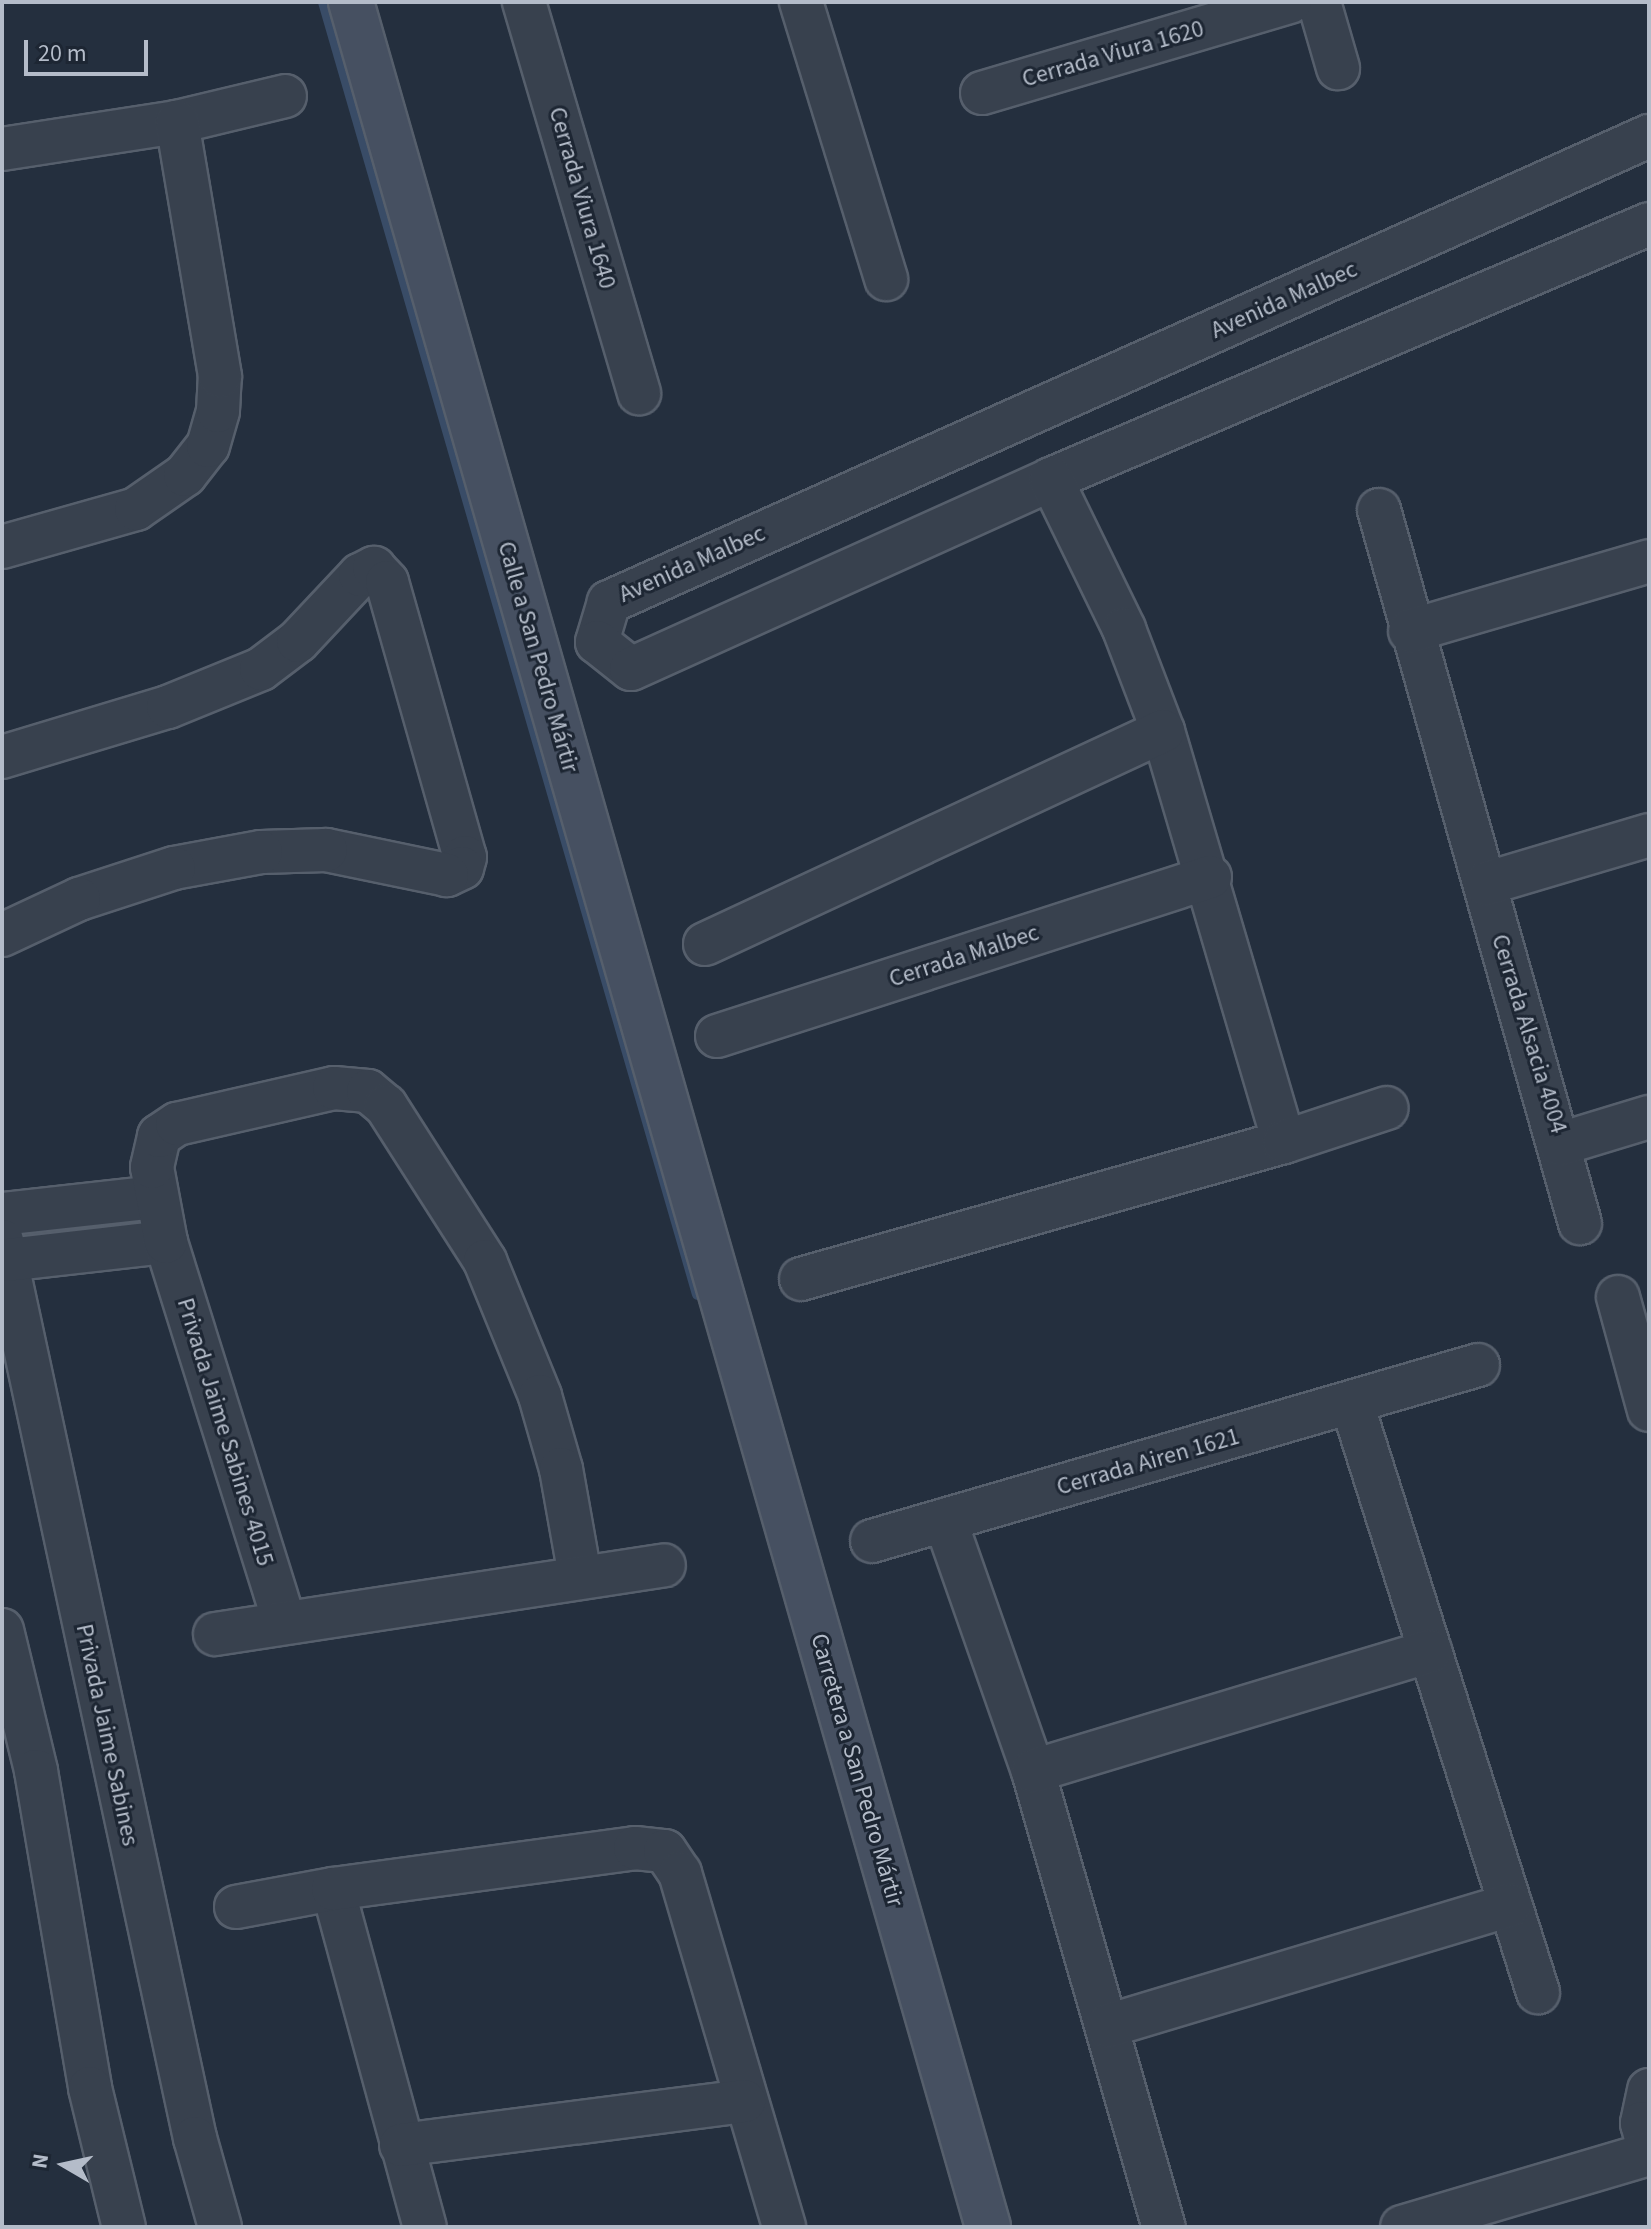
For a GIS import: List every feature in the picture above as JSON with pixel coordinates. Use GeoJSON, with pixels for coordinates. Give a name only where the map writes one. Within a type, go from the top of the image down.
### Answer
{"type":"FeatureCollection","features":[{"type":"Feature","properties":{"kind":"main road","name":"Calle a San Pedro Mártir"},"geometry":{"type":"LineString","coordinates":[[351,2],[726,1313]]}},
{"type":"Feature","properties":{"kind":"main road","name":"Carretera a San Pedro Mártir"},"geometry":{"type":"LineString","coordinates":[[726,1313],[988,2227]]}},
{"type":"Feature","properties":{"kind":"street","name":"Cerrada Viura 1640"},"geometry":{"type":"LineString","coordinates":[[524,2],[639,393]]}},
{"type":"Feature","properties":{"kind":"street"},"geometry":{"type":"LineString","coordinates":[[801,2],[886,279]]}},
{"type":"Feature","properties":{"kind":"street","name":"Cerrada Viura 1620"},"geometry":{"type":"LineString","coordinates":[[982,93],[1290,2]]}},
{"type":"Feature","properties":{"kind":"street"},"geometry":{"type":"LineString","coordinates":[[1319,2],[1338,68]]}},
{"type":"Feature","properties":{"kind":"street"},"geometry":{"type":"LineString","coordinates":[[2,149],[177,122],[285,96]]}},
{"type":"Feature","properties":{"kind":"street"},"geometry":{"type":"LineString","coordinates":[[2,547],[136,509],[185,475],[208,446],[218,411],[220,376],[177,122]]}},
{"type":"Feature","properties":{"kind":"street","name":"Avenida Malbec"},"geometry":{"type":"LineString","coordinates":[[1649,136],[609,602],[597,642],[631,669],[1051,479],[1649,224]]}},
{"type":"Feature","properties":{"kind":"street"},"geometry":{"type":"LineString","coordinates":[[1051,479],[1124,629],[1163,731],[1210,877],[1284,1142]]}},
{"type":"Feature","properties":{"kind":"street","name":"Cerrada Alsacia 4004"},"geometry":{"type":"LineString","coordinates":[[1379,510],[1410,631],[1560,1144],[1649,1117]]}},
{"type":"Feature","properties":{"kind":"street"},"geometry":{"type":"LineString","coordinates":[[1410,631],[1649,561]]}},
{"type":"Feature","properties":{"kind":"street"},"geometry":{"type":"LineString","coordinates":[[2,757],[168,707],[261,669],[298,641],[360,575],[374,568],[387,582],[465,857],[462,868],[447,875],[326,850],[261,852],[174,868],[79,899],[2,935]]}},
{"type":"Feature","properties":{"kind":"street"},"geometry":{"type":"LineString","coordinates":[[705,944],[1163,731]]}},
{"type":"Feature","properties":{"kind":"street"},"geometry":{"type":"LineString","coordinates":[[1485,884],[1649,835]]}},
{"type":"Feature","properties":{"kind":"street","name":"Cerrada Malbec"},"geometry":{"type":"LineString","coordinates":[[717,1036],[1210,877]]}},
{"type":"Feature","properties":{"kind":"street","name":"Privada Jaime Sabines 4015"},"geometry":{"type":"LineString","coordinates":[[284,1621],[166,1242],[152,1167],[159,1136],[177,1124],[334,1088],[359,1089],[378,1097],[485,1261],[548,1422],[580,1576]]}},
{"type":"Feature","properties":{"kind":"street"},"geometry":{"type":"LineString","coordinates":[[801,1279],[1284,1142],[1387,1108]]}},
{"type":"Feature","properties":{"kind":"street"},"geometry":{"type":"LineString","coordinates":[[1560,1144],[1580,1223]]}},
{"type":"Feature","properties":{"kind":"street"},"geometry":{"type":"LineString","coordinates":[[2,1214],[157,1197]]}},
{"type":"Feature","properties":{"kind":"street"},"geometry":{"type":"LineString","coordinates":[[4,1251],[166,1242]]}},
{"type":"Feature","properties":{"kind":"street","name":"Privada Jaime Sabines"},"geometry":{"type":"LineString","coordinates":[[4,1251],[141,1893],[220,2227]]}},
{"type":"Feature","properties":{"kind":"street"},"geometry":{"type":"LineString","coordinates":[[1618,1297],[1648,1401]]}},
{"type":"Feature","properties":{"kind":"street","name":"Cerrada Airen 1621"},"geometry":{"type":"LineString","coordinates":[[872,1541],[1478,1365]]}},
{"type":"Feature","properties":{"kind":"street"},"geometry":{"type":"LineString","coordinates":[[1352,1404],[1538,1992]]}},
{"type":"Feature","properties":{"kind":"street"},"geometry":{"type":"LineString","coordinates":[[945,1520],[1033,1771],[1164,2227]]}},
{"type":"Feature","properties":{"kind":"street"},"geometry":{"type":"LineString","coordinates":[[215,1634],[664,1565]]}},
{"type":"Feature","properties":{"kind":"street"},"geometry":{"type":"LineString","coordinates":[[2,1630],[19,1774],[124,2227]]}},
{"type":"Feature","properties":{"kind":"street"},"geometry":{"type":"LineString","coordinates":[[1033,1771],[1430,1651]]}},
{"type":"Feature","properties":{"kind":"street"},"geometry":{"type":"LineString","coordinates":[[236,1907],[333,1889],[635,1848],[665,1851],[680,1873],[744,2101],[784,2227]]}},
{"type":"Feature","properties":{"kind":"street"},"geometry":{"type":"LineString","coordinates":[[333,1889],[425,2227]]}},
{"type":"Feature","properties":{"kind":"street"},"geometry":{"type":"LineString","coordinates":[[1107,2026],[1510,1905]]}},
{"type":"Feature","properties":{"kind":"street"},"geometry":{"type":"LineString","coordinates":[[1402,2227],[1649,2152],[1642,2123],[1649,2090]]}},
{"type":"Feature","properties":{"kind":"street"},"geometry":{"type":"LineString","coordinates":[[401,2145],[744,2101]]}},
{"type":"Feature","properties":{"kind":"waterway"},"geometry":{"type":"LineString","coordinates":[[324,2],[698,1294]]}}]}
